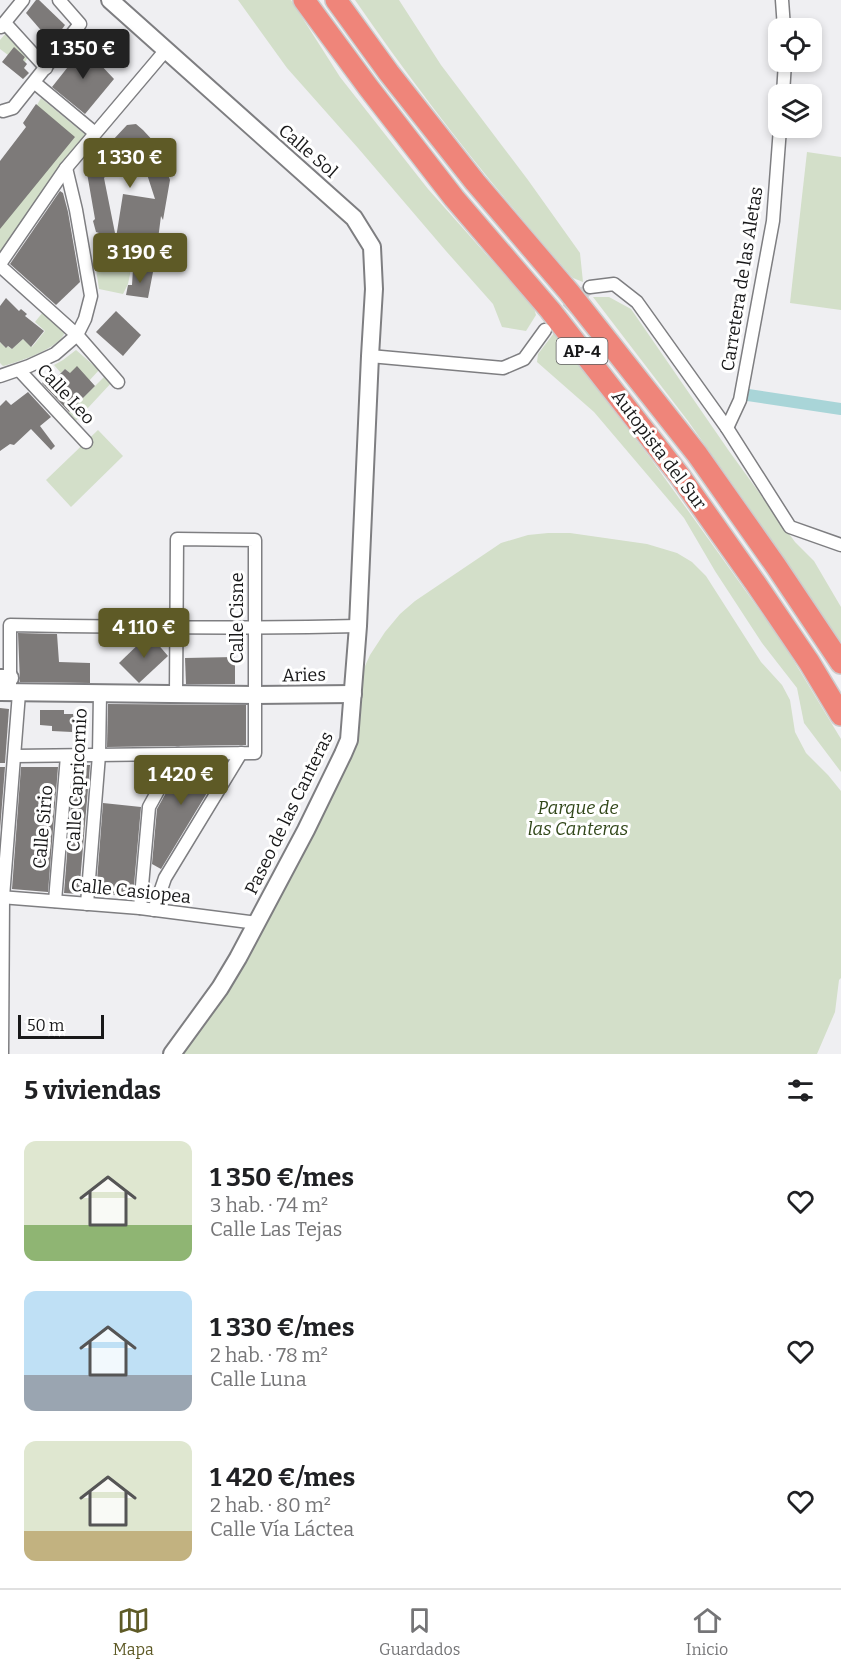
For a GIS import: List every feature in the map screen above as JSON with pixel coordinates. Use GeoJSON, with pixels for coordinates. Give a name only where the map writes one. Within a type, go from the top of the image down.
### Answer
{"type":"FeatureCollection","features":[{"type":"Feature","properties":{"kind":"highway","name":"Autopista del Sur"},"geometry":{"type":"LineString","coordinates":[[304,0],[454,198],[550,310],[680,475],[763,594],[841,715]]}},
{"type":"Feature","properties":{"kind":"highway","name":"Autopista del Sur"},"geometry":{"type":"LineString","coordinates":[[336,0],[389,73],[468,173],[569,292],[697,454],[841,663]]}},
{"type":"Feature","properties":{"kind":"street"},"geometry":{"type":"LineString","coordinates":[[23,0],[2,26],[46,68]]}},
{"type":"Feature","properties":{"kind":"street"},"geometry":{"type":"LineString","coordinates":[[1,112],[13,108],[80,24],[60,0]]}},
{"type":"Feature","properties":{"kind":"street","name":"Calle Sol"},"geometry":{"type":"LineString","coordinates":[[110,0],[354,218],[372,247],[374,262],[369,383]]}},
{"type":"Feature","properties":{"kind":"street"},"geometry":{"type":"LineString","coordinates":[[782,0],[783,18]]}},
{"type":"Feature","properties":{"kind":"street"},"geometry":{"type":"LineString","coordinates":[[118,382],[77,335],[0,265],[66,168],[165,51]]}},
{"type":"Feature","properties":{"kind":"street"},"geometry":{"type":"LineString","coordinates":[[35,83],[95,133]]}},
{"type":"Feature","properties":{"kind":"street","name":"Carretera de las Aletas"},"geometry":{"type":"LineString","coordinates":[[727,428],[740,400],[773,221],[779,138]]}},
{"type":"Feature","properties":{"kind":"street"},"geometry":{"type":"LineString","coordinates":[[0,376],[55,354],[77,335],[85,319],[90,296],[76,210],[66,168]]}},
{"type":"Feature","properties":{"kind":"street"},"geometry":{"type":"LineString","coordinates":[[590,287],[614,284],[637,302],[727,428],[790,527],[841,544]]}},
{"type":"Feature","properties":{"kind":"street"},"geometry":{"type":"LineString","coordinates":[[370,356],[503,369],[524,359],[545,330]]}},
{"type":"Feature","properties":{"kind":"street","name":"Calle Leo"},"geometry":{"type":"LineString","coordinates":[[19,370],[86,442]]}},
{"type":"Feature","properties":{"kind":"street","name":"Paseo de las Canteras"},"geometry":{"type":"LineString","coordinates":[[172,1054],[220,988],[257,923],[344,754],[349,740],[358,626],[369,383]]}},
{"type":"Feature","properties":{"kind":"street","name":"Calle Cisne"},"geometry":{"type":"LineString","coordinates":[[176,628],[177,539],[255,540],[255,753],[241,753]]}},
{"type":"Feature","properties":{"kind":"street"},"geometry":{"type":"LineString","coordinates":[[2,1054],[2,897],[15,756],[8,687],[10,625],[256,629],[358,626]]}},
{"type":"Feature","properties":{"kind":"street"},"geometry":{"type":"LineString","coordinates":[[176,628],[176,695]]}},
{"type":"Feature","properties":{"kind":"street","name":"Aries"},"geometry":{"type":"LineString","coordinates":[[8,687],[100,694],[353,694]]}},
{"type":"Feature","properties":{"kind":"street","name":"Calle Capricornio"},"geometry":{"type":"LineString","coordinates":[[87,904],[99,755],[100,694]]}},
{"type":"Feature","properties":{"kind":"street"},"geometry":{"type":"LineString","coordinates":[[15,756],[241,753]]}},
{"type":"Feature","properties":{"kind":"street"},"geometry":{"type":"LineString","coordinates":[[154,910],[165,878],[241,753]]}},
{"type":"Feature","properties":{"kind":"street"},"geometry":{"type":"LineString","coordinates":[[140,908],[149,807],[178,754]]}},
{"type":"Feature","properties":{"kind":"street","name":"Calle Sirio"},"geometry":{"type":"LineString","coordinates":[[55,901],[67,756]]}},
{"type":"Feature","properties":{"kind":"street","name":"Calle Casiopea"},"geometry":{"type":"LineString","coordinates":[[2,897],[140,908],[257,923]]}},
{"type":"Feature","properties":{"kind":"green space"},"geometry":{"type":"Polygon","coordinates":[[[238,0],[291,0],[340,77],[428,189],[534,308],[536,315],[526,331],[502,327],[493,304],[287,68],[238,0]]]}},
{"type":"Feature","properties":{"kind":"green space"},"geometry":{"type":"Polygon","coordinates":[[[355,0],[399,0],[441,65],[580,253],[583,282],[573,278],[487,177],[406,72],[355,0]]]}},
{"type":"Feature","properties":{"kind":"green space"},"geometry":{"type":"Polygon","coordinates":[[[6,33],[28,57],[25,62],[23,60],[25,57],[14,48],[8,55],[0,49],[0,40],[6,33]]]}},
{"type":"Feature","properties":{"kind":"green space"},"geometry":{"type":"Polygon","coordinates":[[[41,98],[87,136],[0,254],[0,229],[41,98]]]}},
{"type":"Feature","properties":{"kind":"green space"},"geometry":{"type":"Polygon","coordinates":[[[807,152],[841,157],[841,310],[790,303],[807,152]]]}},
{"type":"Feature","properties":{"kind":"green space"},"geometry":{"type":"Polygon","coordinates":[[[93,249],[127,256],[125,268],[131,269],[123,294],[99,289],[93,249]]]}},
{"type":"Feature","properties":{"kind":"green space"},"geometry":{"type":"Polygon","coordinates":[[[593,297],[609,297],[631,309],[795,542],[814,561],[841,607],[841,647],[746,503],[688,421],[593,297]]]}},
{"type":"Feature","properties":{"kind":"green space"},"geometry":{"type":"Polygon","coordinates":[[[43,312],[65,332],[62,338],[38,354],[3,366],[0,363],[0,342],[12,349],[23,339],[32,347],[45,331],[35,322],[43,312]]]}},
{"type":"Feature","properties":{"kind":"green space"},"geometry":{"type":"Polygon","coordinates":[[[554,333],[651,459],[783,643],[841,739],[841,772],[804,723],[797,688],[762,643],[684,518],[594,412],[537,362],[538,354],[554,333]]]}},
{"type":"Feature","properties":{"kind":"green space"},"geometry":{"type":"Polygon","coordinates":[[[76,350],[99,370],[88,382],[65,369],[61,373],[54,365],[76,350]]]}},
{"type":"Feature","properties":{"kind":"green space"},"geometry":{"type":"Polygon","coordinates":[[[106,375],[113,381],[73,424],[54,403],[56,400],[68,413],[106,375]]]}},
{"type":"Feature","properties":{"kind":"green space"},"geometry":{"type":"Polygon","coordinates":[[[98,430],[123,456],[71,507],[46,480],[98,430]]]}},
{"type":"Feature","properties":{"kind":"green space","name":"Parque de las Canteras"},"geometry":{"type":"Polygon","coordinates":[[[570,533],[647,544],[677,553],[692,562],[706,576],[761,662],[782,685],[790,700],[795,732],[806,753],[841,791],[841,978],[835,1012],[817,1054],[181,1054],[241,970],[340,779],[354,747],[360,677],[370,655],[385,632],[415,601],[501,543],[528,535],[570,533]]]}},
{"type":"Feature","properties":{"kind":"building"},"geometry":{"type":"Polygon","coordinates":[[[36,0],[39,0],[65,25],[52,43],[26,13],[36,0]]]}},
{"type":"Feature","properties":{"kind":"building"},"geometry":{"type":"Polygon","coordinates":[[[81,44],[114,79],[85,114],[52,87],[75,58],[71,55],[81,44]]]}},
{"type":"Feature","properties":{"kind":"building"},"geometry":{"type":"Polygon","coordinates":[[[14,47],[25,57],[23,60],[27,64],[24,68],[29,73],[23,79],[2,62],[14,47]]]}},
{"type":"Feature","properties":{"kind":"building"},"geometry":{"type":"Polygon","coordinates":[[[36,104],[75,137],[0,229],[0,161],[26,127],[23,123],[36,104]]]}},
{"type":"Feature","properties":{"kind":"building"},"geometry":{"type":"Polygon","coordinates":[[[136,124],[168,157],[164,163],[170,180],[163,220],[161,216],[157,247],[98,239],[99,233],[96,232],[93,221],[95,219],[87,173],[108,168],[96,158],[127,125],[136,124]],[[123,156],[104,178],[116,238],[123,194],[155,199],[144,165],[123,156]]]}},
{"type":"Feature","properties":{"kind":"building"},"geometry":{"type":"Polygon","coordinates":[[[60,191],[63,193],[68,212],[80,282],[56,305],[10,264],[60,191]]]}},
{"type":"Feature","properties":{"kind":"building"},"geometry":{"type":"Polygon","coordinates":[[[133,269],[153,272],[148,298],[126,295],[128,285],[132,285],[133,269]]]}},
{"type":"Feature","properties":{"kind":"building"},"geometry":{"type":"Polygon","coordinates":[[[6,298],[44,331],[31,347],[23,339],[12,349],[8,346],[6,348],[0,342],[0,306],[6,298]]]}},
{"type":"Feature","properties":{"kind":"building"},"geometry":{"type":"Polygon","coordinates":[[[116,311],[141,335],[123,356],[96,332],[116,311]]]}},
{"type":"Feature","properties":{"kind":"building"},"geometry":{"type":"Polygon","coordinates":[[[77,366],[95,386],[69,412],[42,383],[54,373],[57,377],[65,369],[70,373],[77,366]]]}},
{"type":"Feature","properties":{"kind":"building"},"geometry":{"type":"Polygon","coordinates":[[[28,392],[51,417],[40,426],[55,446],[51,450],[31,429],[14,445],[10,444],[0,451],[0,406],[6,400],[11,405],[28,392]]]}},
{"type":"Feature","properties":{"kind":"building"},"geometry":{"type":"Polygon","coordinates":[[[18,633],[57,634],[59,662],[90,663],[90,683],[20,682],[18,633]]]}},
{"type":"Feature","properties":{"kind":"building"},"geometry":{"type":"Polygon","coordinates":[[[148,635],[168,656],[139,683],[119,663],[148,635]]]}},
{"type":"Feature","properties":{"kind":"building"},"geometry":{"type":"Polygon","coordinates":[[[235,657],[235,684],[186,684],[185,658],[235,657]]]}},
{"type":"Feature","properties":{"kind":"building"},"geometry":{"type":"Polygon","coordinates":[[[108,704],[246,705],[246,745],[107,747],[108,704]]]}},
{"type":"Feature","properties":{"kind":"building"},"geometry":{"type":"Polygon","coordinates":[[[0,708],[9,709],[5,763],[0,763],[0,708]]]}},
{"type":"Feature","properties":{"kind":"building"},"geometry":{"type":"Polygon","coordinates":[[[40,710],[64,710],[64,714],[73,714],[72,732],[52,731],[52,726],[40,725],[40,710]]]}},
{"type":"Feature","properties":{"kind":"building"},"geometry":{"type":"Polygon","coordinates":[[[183,762],[210,762],[222,768],[161,869],[152,864],[157,809],[183,762]]]}},
{"type":"Feature","properties":{"kind":"building"},"geometry":{"type":"Polygon","coordinates":[[[74,765],[90,765],[79,894],[64,893],[74,765]]]}},
{"type":"Feature","properties":{"kind":"building"},"geometry":{"type":"Polygon","coordinates":[[[0,767],[5,767],[0,830],[0,767]]]}},
{"type":"Feature","properties":{"kind":"building"},"geometry":{"type":"Polygon","coordinates":[[[21,767],[58,767],[48,892],[12,889],[21,767]]]}},
{"type":"Feature","properties":{"kind":"building"},"geometry":{"type":"Polygon","coordinates":[[[103,803],[141,807],[133,896],[96,894],[103,803]]]}},
{"type":"Feature","properties":{"kind":"waterway"},"geometry":{"type":"LineString","coordinates":[[748,395],[841,409]]}},
{"type":"Feature","properties":{"kind":"tunnel"},"geometry":{"type":"LineString","coordinates":[[554,322],[590,287]]}}]}
